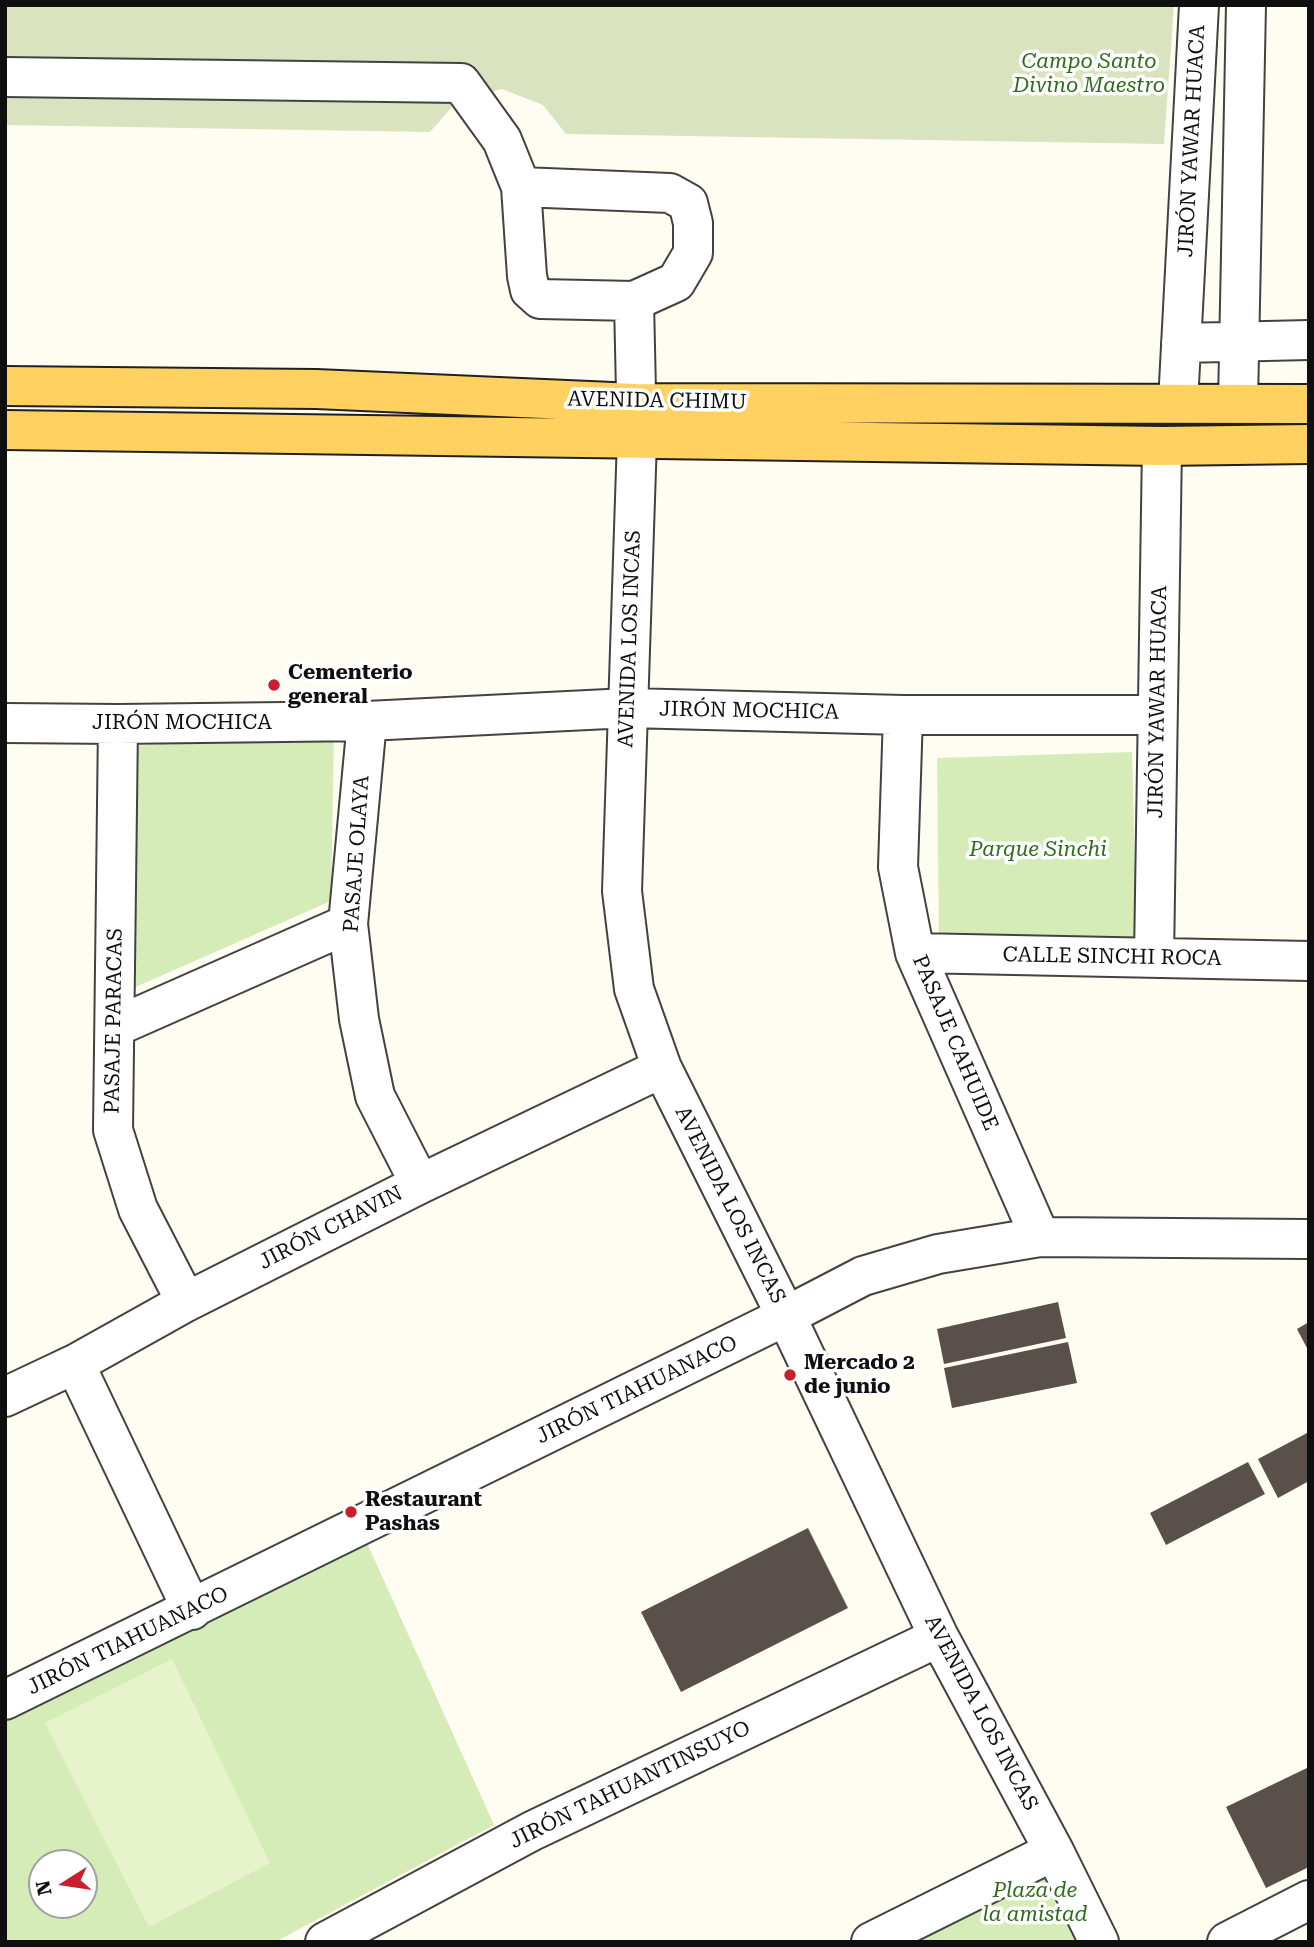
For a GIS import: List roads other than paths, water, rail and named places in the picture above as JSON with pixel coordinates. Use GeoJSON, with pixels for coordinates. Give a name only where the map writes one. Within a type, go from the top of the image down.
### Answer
{"type":"FeatureCollection","features":[{"type":"Feature","properties":{"kind":"main road","name":"AVENIDA CHIMU"},"geometry":{"type":"LineString","coordinates":[[5,386],[316,389],[636,421],[1162,446],[1309,444]]}},
{"type":"Feature","properties":{"kind":"main road","name":"AVENIDA CHIMU"},"geometry":{"type":"LineString","coordinates":[[5,430],[636,421],[1178,403],[1309,404]]}},
{"type":"Feature","properties":{"kind":"street","name":"JIRÓN YAWAR HUACA"},"geometry":{"type":"LineString","coordinates":[[1178,403],[1199,5]]}},
{"type":"Feature","properties":{"kind":"street"},"geometry":{"type":"LineString","coordinates":[[1238,403],[1246,5]]}},
{"type":"Feature","properties":{"kind":"street"},"geometry":{"type":"LineString","coordinates":[[5,77],[461,83],[502,141],[521,187],[527,276],[530,290],[540,299],[634,300],[676,282],[693,253],[693,223],[688,203],[670,193],[521,187]]}},
{"type":"Feature","properties":{"kind":"street","name":"AVENIDA LOS INCAS"},"geometry":{"type":"LineString","coordinates":[[634,300],[636,421],[622,891],[634,989],[662,1068],[786,1316],[939,1637],[1054,1851],[1099,1942]]}},
{"type":"Feature","properties":{"kind":"street"},"geometry":{"type":"LineString","coordinates":[[1181,343],[1309,340]]}},
{"type":"Feature","properties":{"kind":"street","name":"JIRÓN YAWAR HUACA"},"geometry":{"type":"LineString","coordinates":[[1154,958],[1162,446]]}},
{"type":"Feature","properties":{"kind":"street","name":"JIRÓN MOCHICA"},"geometry":{"type":"LineString","coordinates":[[5,723],[367,721],[628,708],[903,715],[1157,715]]}},
{"type":"Feature","properties":{"kind":"street","name":"PASAJE CAHUIDE"},"geometry":{"type":"LineString","coordinates":[[903,715],[898,867],[915,953],[1040,1237]]}},
{"type":"Feature","properties":{"kind":"street","name":"PASAJE OLAYA"},"geometry":{"type":"LineString","coordinates":[[367,721],[348,924],[359,1019],[375,1096],[420,1184]]}},
{"type":"Feature","properties":{"kind":"street","name":"PASAJE PARACAS"},"geometry":{"type":"LineString","coordinates":[[118,724],[113,1130],[138,1209],[186,1302]]}},
{"type":"Feature","properties":{"kind":"street"},"geometry":{"type":"LineString","coordinates":[[115,1027],[348,924]]}},
{"type":"Feature","properties":{"kind":"street","name":"CALLE SINCHI ROCA"},"geometry":{"type":"LineString","coordinates":[[915,953],[1309,961]]}},
{"type":"Feature","properties":{"kind":"street","name":"JIRÓN CHAVIN"},"geometry":{"type":"LineString","coordinates":[[5,1397],[75,1364],[186,1302],[420,1184],[662,1068]]}},
{"type":"Feature","properties":{"kind":"street","name":"JIRÓN TIAHUANACO"},"geometry":{"type":"LineString","coordinates":[[5,1700],[192,1610],[863,1276],[938,1254],[1040,1237],[1309,1239]]}},
{"type":"Feature","properties":{"kind":"street"},"geometry":{"type":"LineString","coordinates":[[75,1364],[192,1610]]}},
{"type":"Feature","properties":{"kind":"street","name":"JIRÓN TAHUANTINSUYO"},"geometry":{"type":"LineString","coordinates":[[325,1942],[532,1831],[939,1637]]}},
{"type":"Feature","properties":{"kind":"street"},"geometry":{"type":"LineString","coordinates":[[871,1942],[1054,1851]]}},
{"type":"Feature","properties":{"kind":"street"},"geometry":{"type":"LineString","coordinates":[[1251,1936],[1309,1900]]}},
{"type":"Feature","properties":{"kind":"place","name":"Cementerio general"},"geometry":{"type":"Point","coordinates":[274,685]}},
{"type":"Feature","properties":{"kind":"place","name":"Mercado 2 de junio"},"geometry":{"type":"Point","coordinates":[790,1375]}},
{"type":"Feature","properties":{"kind":"place","name":"Restaurant Pashas"},"geometry":{"type":"Point","coordinates":[351,1512]}},
{"type":"Feature","properties":{"kind":"park label","name":"Campo Santo Divino Maestro"},"geometry":{"type":"Point","coordinates":[1089,74]}},
{"type":"Feature","properties":{"kind":"park label","name":"Parque Sinchi"},"geometry":{"type":"Point","coordinates":[1038,850]}},
{"type":"Feature","properties":{"kind":"park label","name":"Plaza de la amistad"},"geometry":{"type":"Point","coordinates":[1035,1903]}}]}
